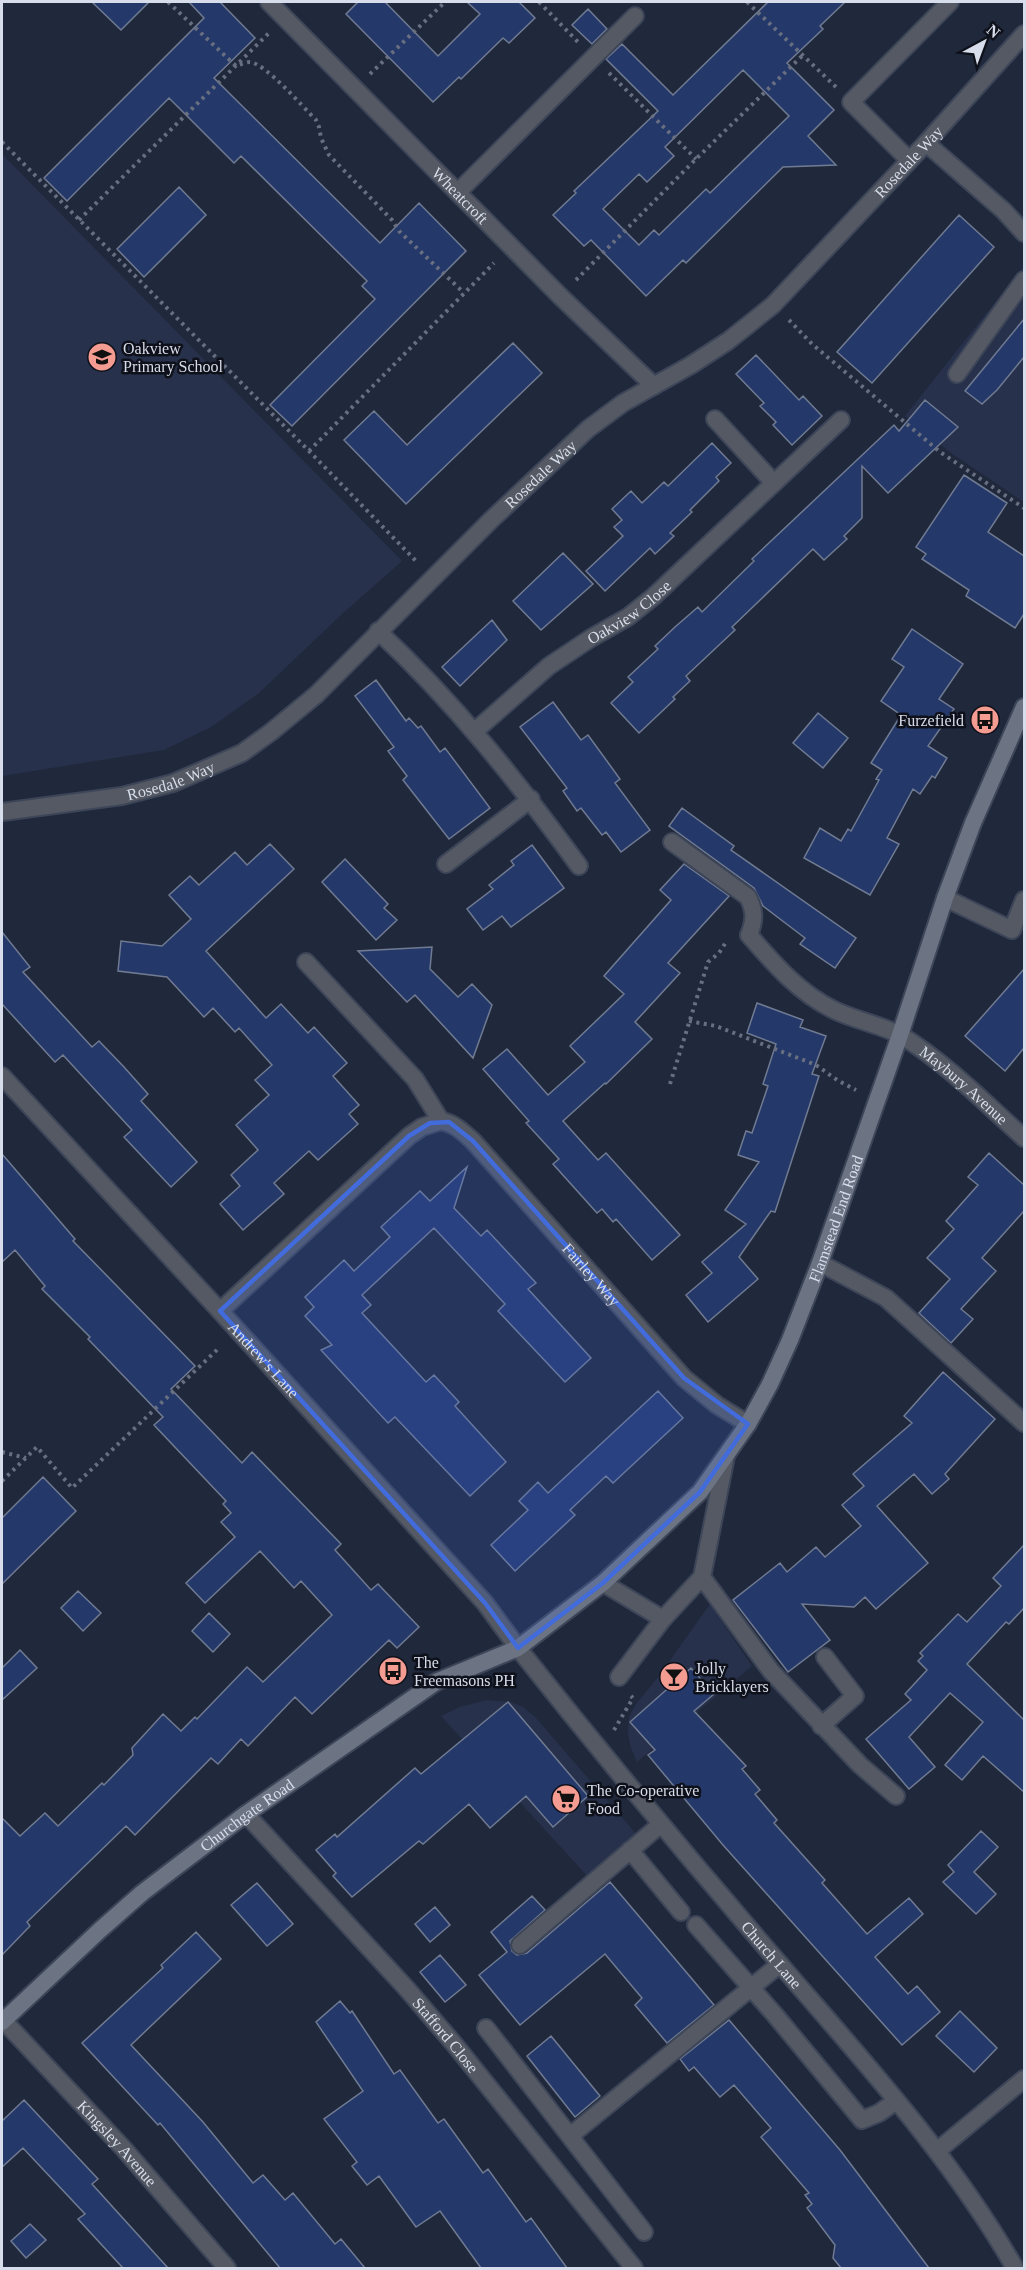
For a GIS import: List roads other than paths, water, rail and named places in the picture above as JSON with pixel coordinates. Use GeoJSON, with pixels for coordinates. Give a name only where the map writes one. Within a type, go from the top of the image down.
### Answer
{"type":"FeatureCollection","features":[{"type":"Feature","properties":{"kind":"main road","name":"Flamstead End Road"},"geometry":{"type":"LineString","coordinates":[[518,1648],[603,1583],[700,1492],[748,1424],[770,1384],[820,1263],[900,1035],[945,898],[973,823],[1024,707]]}},
{"type":"Feature","properties":{"kind":"main road","name":"Churchgate Road"},"geometry":{"type":"LineString","coordinates":[[2,2021],[142,1893],[246,1814],[436,1682],[518,1648]]}},
{"type":"Feature","properties":{"kind":"street","name":"Wheatcroft"},"geometry":{"type":"LineString","coordinates":[[269,2],[560,296],[654,386]]}},
{"type":"Feature","properties":{"kind":"street"},"geometry":{"type":"LineString","coordinates":[[909,160],[851,102],[950,2]]}},
{"type":"Feature","properties":{"kind":"street"},"geometry":{"type":"LineString","coordinates":[[458,192],[635,16]]}},
{"type":"Feature","properties":{"kind":"street","name":"Rosedale Way"},"geometry":{"type":"LineString","coordinates":[[2,812],[122,796],[173,783],[242,753],[272,732],[316,695],[491,520],[588,429],[623,403],[729,341],[773,305],[926,142],[1024,33]]}},
{"type":"Feature","properties":{"kind":"street"},"geometry":{"type":"LineString","coordinates":[[926,142],[1004,211],[1024,233]]}},
{"type":"Feature","properties":{"kind":"street"},"geometry":{"type":"LineString","coordinates":[[957,374],[1024,280]]}},
{"type":"Feature","properties":{"kind":"street"},"geometry":{"type":"LineString","coordinates":[[715,419],[774,483]]}},
{"type":"Feature","properties":{"kind":"street","name":"Oakview Close"},"geometry":{"type":"LineString","coordinates":[[476,731],[549,666],[645,604],[841,420]]}},
{"type":"Feature","properties":{"kind":"street"},"geometry":{"type":"LineString","coordinates":[[378,631],[411,662],[476,731],[531,799],[579,866]]}},
{"type":"Feature","properties":{"kind":"street"},"geometry":{"type":"LineString","coordinates":[[446,864],[531,799]]}},
{"type":"Feature","properties":{"kind":"street"},"geometry":{"type":"LineString","coordinates":[[672,842],[748,897],[754,910],[754,922],[749,935],[784,974],[811,997],[841,1013],[900,1035]]}},
{"type":"Feature","properties":{"kind":"street"},"geometry":{"type":"LineString","coordinates":[[945,898],[1018,933],[1024,900]]}},
{"type":"Feature","properties":{"kind":"street","name":"Fairley Way"},"geometry":{"type":"LineString","coordinates":[[306,962],[415,1079],[441,1121],[449,1122],[473,1141],[684,1378],[717,1405],[748,1424]]}},
{"type":"Feature","properties":{"kind":"street","name":"Maybury Avenue"},"geometry":{"type":"LineString","coordinates":[[900,1035],[954,1074],[1024,1138]]}},
{"type":"Feature","properties":{"kind":"street","name":"Andrew's Lane"},"geometry":{"type":"LineString","coordinates":[[2,1076],[220,1311],[485,1603],[518,1648]]}},
{"type":"Feature","properties":{"kind":"street"},"geometry":{"type":"LineString","coordinates":[[220,1311],[409,1136],[422,1127],[441,1121]]}},
{"type":"Feature","properties":{"kind":"street"},"geometry":{"type":"LineString","coordinates":[[820,1263],[886,1298],[1024,1423]]}},
{"type":"Feature","properties":{"kind":"street"},"geometry":{"type":"LineString","coordinates":[[619,1677],[663,1619],[702,1577],[726,1454]]}},
{"type":"Feature","properties":{"kind":"street"},"geometry":{"type":"LineString","coordinates":[[702,1577],[771,1671],[821,1726],[860,1765],[896,1796]]}},
{"type":"Feature","properties":{"kind":"street"},"geometry":{"type":"LineString","coordinates":[[603,1583],[663,1619]]}},
{"type":"Feature","properties":{"kind":"street","name":"Church Lane"},"geometry":{"type":"LineString","coordinates":[[518,1648],[600,1752],[937,2151],[991,2226],[1015,2268]]}},
{"type":"Feature","properties":{"kind":"street"},"geometry":{"type":"LineString","coordinates":[[821,1726],[855,1696],[825,1657]]}},
{"type":"Feature","properties":{"kind":"street","name":"Stafford Close"},"geometry":{"type":"LineString","coordinates":[[246,1814],[407,1989],[455,2045],[634,2268]]}},
{"type":"Feature","properties":{"kind":"street"},"geometry":{"type":"LineString","coordinates":[[520,1945],[661,1824]]}},
{"type":"Feature","properties":{"kind":"street"},"geometry":{"type":"LineString","coordinates":[[630,1850],[681,1912]]}},
{"type":"Feature","properties":{"kind":"street"},"geometry":{"type":"LineString","coordinates":[[696,1925],[776,2015],[862,2120],[879,2113],[896,2101]]}},
{"type":"Feature","properties":{"kind":"street"},"geometry":{"type":"LineString","coordinates":[[570,2136],[780,1964]]}},
{"type":"Feature","properties":{"kind":"street","name":"Kingsley Avenue"},"geometry":{"type":"LineString","coordinates":[[2,2021],[124,2149],[227,2268]]}},
{"type":"Feature","properties":{"kind":"street"},"geometry":{"type":"LineString","coordinates":[[486,2028],[644,2232]]}},
{"type":"Feature","properties":{"kind":"street"},"geometry":{"type":"LineString","coordinates":[[937,2151],[1024,2079]]}},
{"type":"Feature","properties":{"kind":"place","name":"Oakview Primary School"},"geometry":{"type":"Point","coordinates":[102,357]}},
{"type":"Feature","properties":{"kind":"place","name":"Furzefield"},"geometry":{"type":"Point","coordinates":[985,720]}},
{"type":"Feature","properties":{"kind":"place","name":"The Freemasons PH"},"geometry":{"type":"Point","coordinates":[393,1671]}},
{"type":"Feature","properties":{"kind":"place","name":"Jolly Bricklayers"},"geometry":{"type":"Point","coordinates":[674,1677]}},
{"type":"Feature","properties":{"kind":"place","name":"The Co-operative Food"},"geometry":{"type":"Point","coordinates":[566,1799]}}]}
